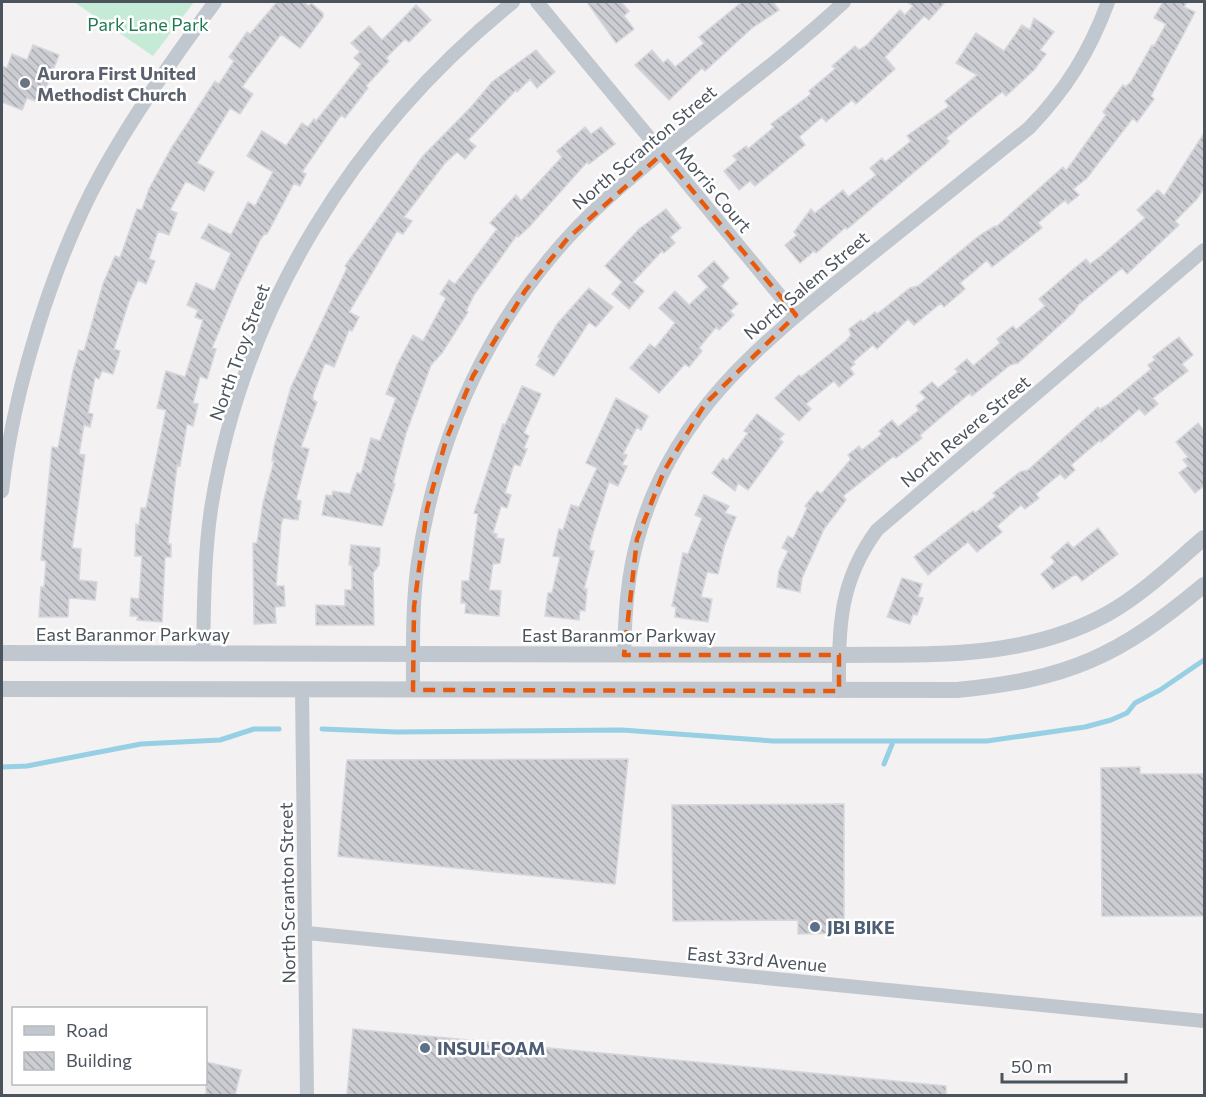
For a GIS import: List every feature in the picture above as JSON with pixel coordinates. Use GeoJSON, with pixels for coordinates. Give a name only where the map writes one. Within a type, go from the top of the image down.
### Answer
{"type":"FeatureCollection","features":[{"type":"Feature","properties":{"kind":"street"},"geometry":{"type":"LineString","coordinates":[[2,491],[12,423],[30,355],[68,247],[101,175],[128,128],[161,75],[215,2]]}},
{"type":"Feature","properties":{"kind":"street","name":"North Troy Street"},"geometry":{"type":"LineString","coordinates":[[202,654],[205,570],[217,478],[243,384],[281,287],[326,206],[389,121],[424,81],[513,2]]}},
{"type":"Feature","properties":{"kind":"street","name":"Morris Court"},"geometry":{"type":"LineString","coordinates":[[537,2],[796,315]]}},
{"type":"Feature","properties":{"kind":"street","name":"North Scranton Street"},"geometry":{"type":"LineString","coordinates":[[413,690],[417,565],[427,509],[446,440],[473,376],[518,301],[568,238],[610,195],[844,2]]}},
{"type":"Feature","properties":{"kind":"street","name":"North Salem Street"},"geometry":{"type":"LineString","coordinates":[[624,655],[625,619],[637,539],[645,513],[688,428],[723,383],[763,343],[1036,120],[1069,83],[1086,56],[1107,2]]}},
{"type":"Feature","properties":{"kind":"street","name":"North Revere Street"},"geometry":{"type":"LineString","coordinates":[[839,691],[840,621],[844,593],[863,549],[877,530],[1204,250]]}},
{"type":"Feature","properties":{"kind":"street","name":"East Baranmor Parkway"},"geometry":{"type":"LineString","coordinates":[[2,653],[955,654],[1024,646],[1082,626],[1125,602],[1204,538]]}},
{"type":"Feature","properties":{"kind":"street"},"geometry":{"type":"LineString","coordinates":[[2,688],[957,690],[1031,681],[1062,672],[1126,644],[1166,617],[1204,585]]}},
{"type":"Feature","properties":{"kind":"street","name":"North Scranton Street"},"geometry":{"type":"LineString","coordinates":[[302,690],[307,933],[307,1095]]}},
{"type":"Feature","properties":{"kind":"street","name":"East 33rd Avenue"},"geometry":{"type":"LineString","coordinates":[[307,933],[1204,1021]]}},
{"type":"Feature","properties":{"kind":"highlighted area"},"geometry":{"type":"Polygon","coordinates":[[[662,154],[796,315],[705,404],[664,471],[637,539],[624,655],[839,655],[839,691],[413,690],[414,607],[427,509],[446,440],[473,376],[525,291],[568,238],[662,154]]]}},
{"type":"Feature","properties":{"kind":"green space","name":"Park Lane Park"},"geometry":{"type":"Polygon","coordinates":[[[74,2],[194,2],[153,56],[74,2]]]}},
{"type":"Feature","properties":{"kind":"building"},"geometry":{"type":"Polygon","coordinates":[[[277,2],[303,2],[309,6],[311,3],[323,13],[323,17],[300,48],[281,34],[242,87],[253,94],[240,114],[230,108],[197,163],[214,172],[204,191],[186,181],[170,210],[177,213],[169,235],[158,231],[149,259],[155,261],[146,284],[138,280],[129,301],[114,349],[120,351],[113,374],[102,371],[99,379],[95,377],[88,413],[93,414],[90,427],[84,425],[79,454],[85,455],[72,548],[81,549],[79,580],[97,582],[95,600],[69,598],[68,617],[39,617],[46,561],[41,560],[52,447],[58,448],[73,371],[79,350],[84,351],[103,284],[115,256],[120,258],[137,209],[142,210],[149,189],[172,147],[215,81],[219,84],[234,61],[229,57],[247,32],[250,34],[277,2]]]}},
{"type":"Feature","properties":{"kind":"building"},"geometry":{"type":"Polygon","coordinates":[[[587,2],[621,2],[629,11],[624,16],[634,29],[616,43],[587,2]]]}},
{"type":"Feature","properties":{"kind":"building"},"geometry":{"type":"Polygon","coordinates":[[[742,2],[773,2],[779,10],[752,28],[705,71],[702,68],[669,100],[635,65],[652,50],[663,63],[668,59],[675,67],[704,43],[699,37],[742,2]]]}},
{"type":"Feature","properties":{"kind":"building"},"geometry":{"type":"Polygon","coordinates":[[[907,2],[945,2],[929,20],[924,16],[885,57],[895,69],[856,104],[852,100],[826,122],[822,117],[799,137],[805,145],[755,186],[750,181],[739,190],[724,171],[737,160],[733,156],[746,146],[748,149],[774,127],[771,124],[811,94],[809,91],[835,69],[832,66],[855,46],[859,50],[867,45],[900,10],[905,15],[913,6],[907,2]]]}},
{"type":"Feature","properties":{"kind":"building"},"geometry":{"type":"Polygon","coordinates":[[[1163,2],[1187,2],[1184,7],[1195,12],[1151,96],[1154,99],[1137,122],[1133,118],[1087,178],[1073,189],[1079,195],[1068,204],[1065,200],[1038,223],[1042,228],[992,267],[987,260],[960,283],[965,289],[944,307],[941,303],[914,325],[908,319],[877,349],[873,345],[853,362],[855,364],[850,368],[854,374],[839,387],[834,381],[806,404],[811,409],[799,421],[775,398],[799,375],[801,377],[846,341],[851,335],[849,329],[861,320],[863,322],[875,312],[877,314],[910,288],[918,286],[980,235],[996,227],[1063,167],[1066,171],[1106,115],[1103,112],[1123,85],[1125,87],[1131,82],[1152,45],[1154,46],[1166,24],[1154,18],[1163,2]]]}},
{"type":"Feature","properties":{"kind":"building"},"geometry":{"type":"Polygon","coordinates":[[[416,5],[431,20],[409,42],[405,39],[386,58],[389,61],[366,86],[368,88],[345,118],[341,115],[302,172],[306,174],[300,186],[294,183],[267,234],[265,233],[260,240],[238,285],[212,348],[216,349],[207,379],[200,376],[193,403],[198,404],[193,426],[187,424],[180,466],[177,465],[168,544],[171,544],[171,557],[165,557],[162,622],[137,620],[138,616],[130,616],[131,598],[139,599],[142,556],[135,556],[136,524],[139,525],[141,508],[146,508],[166,410],[157,408],[166,371],[185,377],[203,320],[195,317],[198,310],[187,305],[196,283],[214,291],[231,253],[201,238],[209,224],[231,235],[248,202],[255,206],[273,172],[247,156],[262,131],[286,146],[302,123],[308,127],[314,119],[316,121],[361,64],[354,58],[360,52],[351,43],[369,26],[382,40],[416,5]]]}},
{"type":"Feature","properties":{"kind":"building"},"geometry":{"type":"Polygon","coordinates":[[[1034,18],[1054,32],[1040,50],[1046,54],[1034,70],[1006,96],[1002,92],[946,138],[949,141],[946,145],[847,229],[846,227],[816,253],[814,251],[800,263],[785,245],[797,235],[794,232],[811,209],[815,213],[843,190],[848,197],[876,175],[870,168],[882,158],[885,162],[911,141],[907,136],[949,106],[945,101],[977,75],[956,63],[976,33],[1004,51],[1022,25],[1030,30],[1034,18]]]}},
{"type":"Feature","properties":{"kind":"building","name":"Aurora First United Methodist Church"},"geometry":{"type":"Polygon","coordinates":[[[33,45],[59,55],[40,103],[27,98],[22,110],[2,102],[2,66],[7,68],[12,54],[27,60],[33,45]]]}},
{"type":"Feature","properties":{"kind":"building"},"geometry":{"type":"Polygon","coordinates":[[[536,50],[555,72],[537,88],[530,79],[517,92],[516,90],[468,140],[476,146],[465,159],[457,152],[445,163],[404,217],[412,221],[403,234],[397,231],[349,312],[359,317],[352,331],[349,330],[334,367],[325,363],[313,395],[313,400],[317,402],[301,447],[309,449],[296,500],[301,501],[298,520],[283,518],[281,525],[276,586],[284,586],[285,606],[275,607],[276,623],[254,624],[253,543],[257,543],[263,503],[274,461],[272,461],[274,447],[291,387],[347,268],[345,266],[422,157],[492,82],[536,50]]]}},
{"type":"Feature","properties":{"kind":"building"},"geometry":{"type":"Polygon","coordinates":[[[585,127],[591,134],[601,127],[615,144],[589,164],[587,162],[529,227],[518,237],[517,235],[474,295],[466,311],[468,312],[442,353],[431,365],[406,433],[393,483],[395,484],[382,526],[322,515],[326,495],[332,496],[333,491],[350,494],[357,473],[361,474],[371,438],[380,441],[396,398],[386,394],[397,365],[413,335],[423,341],[446,298],[440,294],[449,280],[455,284],[497,229],[490,223],[516,195],[521,201],[562,157],[557,151],[585,127]]]}},
{"type":"Feature","properties":{"kind":"building"},"geometry":{"type":"Polygon","coordinates":[[[1204,133],[1204,188],[1197,199],[1175,221],[1179,225],[1127,274],[1122,268],[1078,305],[1074,312],[1018,363],[1010,365],[972,396],[970,393],[920,435],[922,438],[896,458],[894,456],[843,496],[846,500],[824,529],[802,578],[800,592],[777,587],[779,571],[788,551],[782,548],[788,536],[793,539],[807,508],[805,506],[817,491],[821,494],[851,459],[848,455],[859,446],[862,450],[882,434],[879,431],[892,420],[898,427],[919,410],[916,406],[926,398],[920,392],[932,382],[938,388],[958,372],[955,369],[967,359],[973,366],[1000,343],[997,339],[1013,326],[1016,330],[1045,306],[1039,299],[1070,272],[1086,259],[1090,264],[1145,218],[1137,210],[1158,190],[1164,196],[1204,133]]]}},
{"type":"Feature","properties":{"kind":"building"},"geometry":{"type":"Polygon","coordinates":[[[666,209],[681,228],[670,237],[675,243],[664,253],[662,251],[633,282],[644,291],[629,309],[612,294],[622,282],[605,266],[639,229],[666,209]]]}},
{"type":"Feature","properties":{"kind":"building"},"geometry":{"type":"Polygon","coordinates":[[[714,261],[729,278],[721,286],[738,304],[730,311],[734,315],[719,330],[716,327],[699,348],[702,351],[689,367],[685,364],[659,393],[630,368],[650,344],[655,348],[675,323],[659,308],[675,291],[689,305],[708,287],[698,276],[714,261]]]}},
{"type":"Feature","properties":{"kind":"building"},"geometry":{"type":"Polygon","coordinates":[[[589,288],[613,307],[596,327],[589,322],[554,376],[536,365],[540,358],[538,357],[557,324],[589,288]]]}},
{"type":"Feature","properties":{"kind":"building"},"geometry":{"type":"Polygon","coordinates":[[[1179,337],[1193,355],[1182,364],[1188,371],[1153,398],[1158,404],[1145,415],[1139,409],[1101,442],[1100,440],[1071,465],[1075,470],[1065,479],[1060,474],[1036,494],[1039,498],[1025,509],[1021,505],[997,526],[1002,532],[977,552],[968,542],[928,575],[914,557],[973,511],[975,513],[996,496],[993,493],[1020,472],[1028,470],[1098,407],[1100,409],[1107,405],[1151,369],[1148,365],[1155,360],[1153,357],[1179,337]]]}},
{"type":"Feature","properties":{"kind":"building"},"geometry":{"type":"Polygon","coordinates":[[[522,386],[541,394],[524,433],[529,436],[524,448],[527,449],[520,466],[514,464],[505,493],[511,495],[507,508],[501,506],[493,533],[497,534],[496,538],[504,539],[500,563],[493,564],[489,590],[501,591],[499,616],[465,613],[466,603],[461,603],[462,581],[469,581],[478,514],[474,513],[503,424],[505,425],[522,386]]]}},
{"type":"Feature","properties":{"kind":"building"},"geometry":{"type":"Polygon","coordinates":[[[616,398],[648,416],[641,430],[637,427],[623,454],[627,455],[622,465],[627,466],[618,486],[609,482],[589,550],[594,551],[584,589],[587,589],[585,611],[580,610],[579,620],[545,616],[548,593],[552,593],[560,557],[553,556],[559,529],[563,530],[571,505],[579,507],[597,468],[586,463],[616,398]]]}},
{"type":"Feature","properties":{"kind":"building"},"geometry":{"type":"Polygon","coordinates":[[[757,414],[784,434],[779,439],[783,442],[748,490],[738,483],[735,491],[712,473],[723,458],[727,461],[748,433],[744,431],[757,414]]]}},
{"type":"Feature","properties":{"kind":"building"},"geometry":{"type":"Polygon","coordinates":[[[1198,423],[1204,431],[1204,486],[1195,493],[1179,473],[1188,466],[1183,460],[1188,457],[1176,442],[1198,423]]]}},
{"type":"Feature","properties":{"kind":"building"},"geometry":{"type":"Polygon","coordinates":[[[704,495],[729,506],[725,513],[736,517],[724,547],[718,574],[707,572],[701,597],[712,599],[708,622],[675,617],[676,607],[672,606],[683,553],[688,554],[702,518],[695,515],[704,495]]]}},
{"type":"Feature","properties":{"kind":"building"},"geometry":{"type":"Polygon","coordinates":[[[1098,528],[1118,554],[1082,581],[1076,574],[1053,589],[1041,574],[1055,562],[1051,557],[1068,542],[1073,548],[1098,528]]]}},
{"type":"Feature","properties":{"kind":"building"},"geometry":{"type":"Polygon","coordinates":[[[351,545],[380,548],[379,565],[373,573],[374,625],[316,625],[316,605],[345,606],[345,590],[352,590],[352,565],[349,565],[351,545]]]}},
{"type":"Feature","properties":{"kind":"building"},"geometry":{"type":"Polygon","coordinates":[[[902,578],[922,584],[918,597],[923,598],[917,615],[913,614],[910,624],[887,617],[902,578]]]}},
{"type":"Feature","properties":{"kind":"building"},"geometry":{"type":"Polygon","coordinates":[[[628,759],[615,884],[338,856],[347,760],[628,759]]]}},
{"type":"Feature","properties":{"kind":"building"},"geometry":{"type":"Polygon","coordinates":[[[1140,767],[1140,774],[1204,774],[1204,916],[1102,916],[1101,768],[1140,767]]]}},
{"type":"Feature","properties":{"kind":"building"},"geometry":{"type":"Polygon","coordinates":[[[844,804],[844,933],[798,934],[798,920],[673,921],[672,805],[844,804]]]}},
{"type":"Feature","properties":{"kind":"building"},"geometry":{"type":"Polygon","coordinates":[[[353,1029],[946,1086],[946,1095],[347,1095],[353,1029]]]}},
{"type":"Feature","properties":{"kind":"building"},"geometry":{"type":"Polygon","coordinates":[[[207,1062],[241,1070],[235,1095],[206,1095],[207,1062]]]}},
{"type":"Feature","properties":{"kind":"waterway"},"geometry":{"type":"LineString","coordinates":[[322,729],[397,732],[622,730],[773,741],[987,741],[1085,727],[1111,720],[1127,713],[1135,703],[1160,690],[1204,660]]}},
{"type":"Feature","properties":{"kind":"waterway"},"geometry":{"type":"LineString","coordinates":[[2,767],[27,766],[141,744],[220,740],[254,729],[279,729]]}},
{"type":"Feature","properties":{"kind":"waterway"},"geometry":{"type":"LineString","coordinates":[[884,764],[893,742]]}},
{"type":"Feature","properties":{"kind":"place","name":"Aurora First United Methodist Church"},"geometry":{"type":"Point","coordinates":[25,83]}},
{"type":"Feature","properties":{"kind":"place","name":"JBI BIKE"},"geometry":{"type":"Point","coordinates":[815,927]}},
{"type":"Feature","properties":{"kind":"place","name":"INSULFOAM"},"geometry":{"type":"Point","coordinates":[425,1048]}}]}
